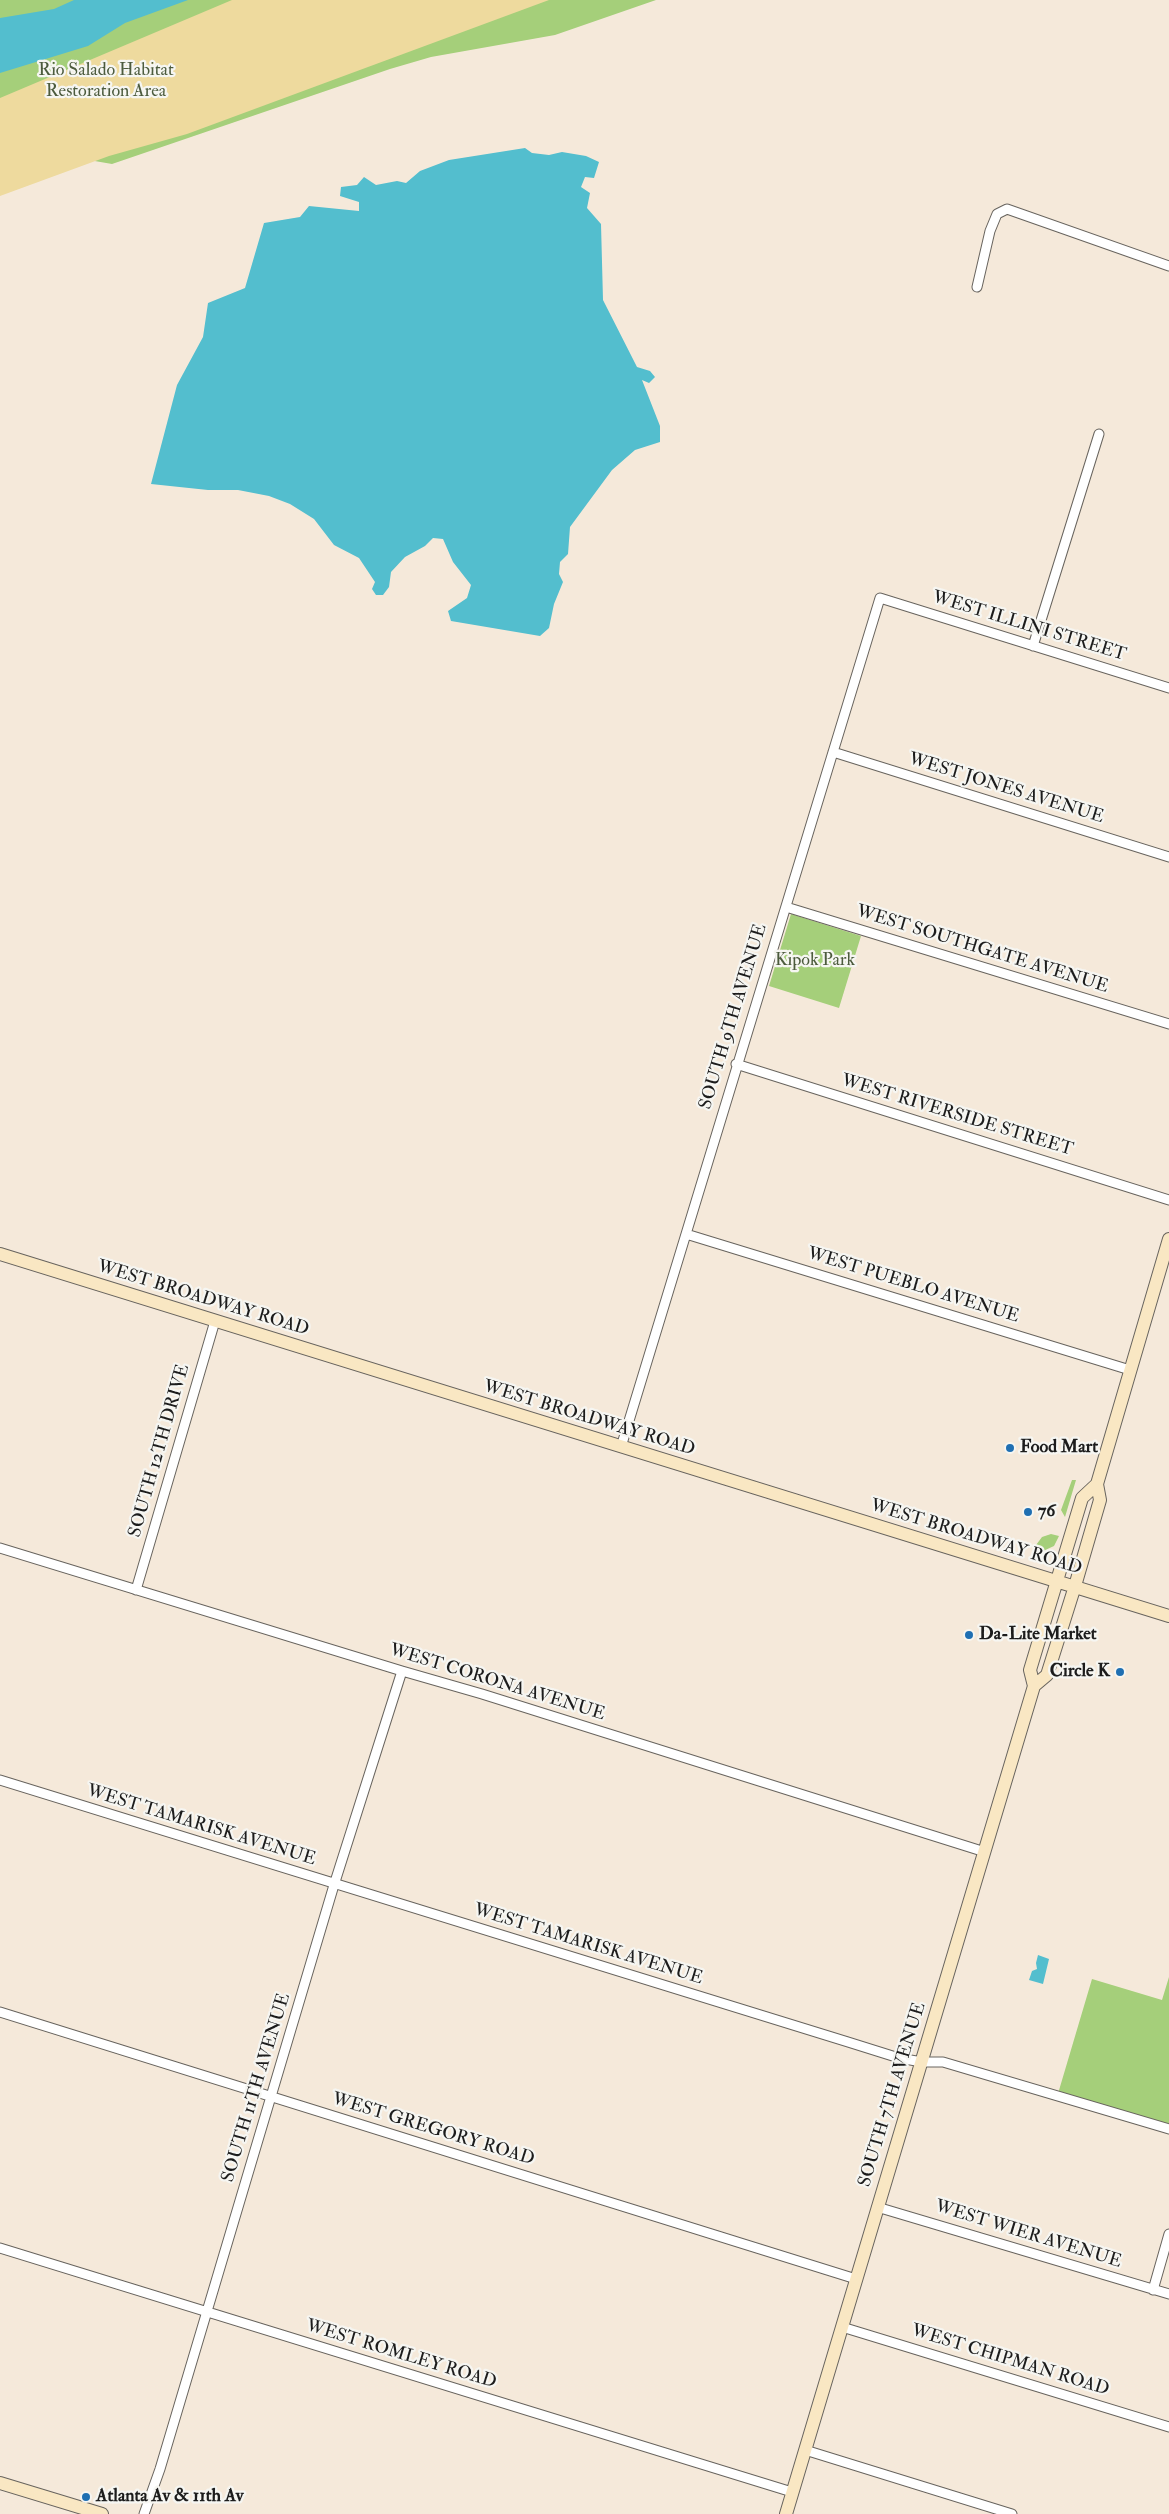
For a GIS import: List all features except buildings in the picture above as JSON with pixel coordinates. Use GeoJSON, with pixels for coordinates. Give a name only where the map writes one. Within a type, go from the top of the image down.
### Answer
{"type":"FeatureCollection","features":[{"type":"Feature","properties":{"kind":"main road","name":"SOUTH 7TH AVENUE"},"geometry":{"type":"LineString","coordinates":[[1034,1686],[1047,1675],[1075,1586],[1100,1500],[1097,1484],[1169,1239]]}},
{"type":"Feature","properties":{"kind":"main road","name":"WEST BROADWAY ROAD"},"geometry":{"type":"LineString","coordinates":[[0,1254],[1169,1616]]}},
{"type":"Feature","properties":{"kind":"main road","name":"SOUTH 7TH AVENUE"},"geometry":{"type":"LineString","coordinates":[[786,2514],[1034,1686],[1030,1670],[1082,1498],[1097,1484]]}},
{"type":"Feature","properties":{"kind":"main road"},"geometry":{"type":"LineString","coordinates":[[0,2482],[102,2514]]}},
{"type":"Feature","properties":{"kind":"street"},"geometry":{"type":"LineString","coordinates":[[977,287],[990,231],[997,214],[1007,209],[1169,266]]}},
{"type":"Feature","properties":{"kind":"street"},"geometry":{"type":"LineString","coordinates":[[1033,646],[1099,434]]}},
{"type":"Feature","properties":{"kind":"street","name":"WEST ILLINI STREET"},"geometry":{"type":"LineString","coordinates":[[880,598],[1169,688]]}},
{"type":"Feature","properties":{"kind":"street","name":"SOUTH 9TH AVENUE"},"geometry":{"type":"LineString","coordinates":[[621,1447],[736,1064],[880,598]]}},
{"type":"Feature","properties":{"kind":"street","name":"WEST JONES AVENUE"},"geometry":{"type":"LineString","coordinates":[[833,752],[1169,857]]}},
{"type":"Feature","properties":{"kind":"street","name":"WEST SOUTHGATE AVENUE"},"geometry":{"type":"LineString","coordinates":[[786,907],[1169,1024]]}},
{"type":"Feature","properties":{"kind":"street","name":"WEST RIVERSIDE STREET"},"geometry":{"type":"LineString","coordinates":[[736,1064],[1169,1200]]}},
{"type":"Feature","properties":{"kind":"street","name":"WEST PUEBLO AVENUE"},"geometry":{"type":"LineString","coordinates":[[686,1234],[1130,1370]]}},
{"type":"Feature","properties":{"kind":"street","name":"SOUTH 12TH DRIVE"},"geometry":{"type":"LineString","coordinates":[[136,1590],[215,1321]]}},
{"type":"Feature","properties":{"kind":"street","name":"WEST CORONA AVENUE"},"geometry":{"type":"LineString","coordinates":[[0,1548],[482,1694],[984,1852]]}},
{"type":"Feature","properties":{"kind":"street","name":"SOUTH 11TH AVENUE"},"geometry":{"type":"LineString","coordinates":[[144,2514],[160,2469],[334,1884],[402,1671]]}},
{"type":"Feature","properties":{"kind":"street","name":"WEST TAMARISK AVENUE"},"geometry":{"type":"LineString","coordinates":[[0,1780],[856,2045],[922,2062],[944,2062],[1169,2129]]}},
{"type":"Feature","properties":{"kind":"street","name":"WEST GREGORY ROAD"},"geometry":{"type":"LineString","coordinates":[[0,2012],[856,2279]]}},
{"type":"Feature","properties":{"kind":"street","name":"WEST WIER AVENUE"},"geometry":{"type":"LineString","coordinates":[[877,2207],[1169,2294]]}},
{"type":"Feature","properties":{"kind":"street"},"geometry":{"type":"LineString","coordinates":[[1153,2290],[1169,2234]]}},
{"type":"Feature","properties":{"kind":"street","name":"WEST ROMLEY ROAD"},"geometry":{"type":"LineString","coordinates":[[0,2248],[792,2492]]}},
{"type":"Feature","properties":{"kind":"street","name":"WEST CHIPMAN ROAD"},"geometry":{"type":"LineString","coordinates":[[842,2327],[1169,2427]]}},
{"type":"Feature","properties":{"kind":"street"},"geometry":{"type":"LineString","coordinates":[[805,2450],[1012,2514]]}},
{"type":"Feature","properties":{"kind":"green space","name":"Rio Salado Habitat Restoration Area"},"geometry":{"type":"Polygon","coordinates":[[[0,0],[656,0],[555,35],[431,57],[390,69],[112,164],[83,159],[0,181],[0,0]]]}},
{"type":"Feature","properties":{"kind":"green space","name":"Kipok Park"},"geometry":{"type":"Polygon","coordinates":[[[791,914],[861,936],[839,1008],[769,986],[791,914]]]}},
{"type":"Feature","properties":{"kind":"green space"},"geometry":{"type":"Polygon","coordinates":[[[1072,1480],[1076,1480],[1065,1517],[1061,1510],[1072,1480]]]}},
{"type":"Feature","properties":{"kind":"green space"},"geometry":{"type":"Polygon","coordinates":[[[1051,1534],[1059,1536],[1054,1546],[1043,1551],[1033,1549],[1042,1537],[1051,1534]]]}},
{"type":"Feature","properties":{"kind":"green space"},"geometry":{"type":"Polygon","coordinates":[[[1169,1977],[1169,2129],[1057,2097],[1092,1979],[1162,2000],[1169,1977]]]}},
{"type":"Feature","properties":{"kind":"sand","name":"Rio Salado Habitat Restoration Area"},"geometry":{"type":"Polygon","coordinates":[[[232,0],[549,0],[187,134],[109,156],[0,196],[0,98],[232,0]]]}},
{"type":"Feature","properties":{"kind":"water"},"geometry":{"type":"Polygon","coordinates":[[[74,0],[188,0],[125,23],[88,46],[0,73],[0,18],[54,9],[74,0]]]}},
{"type":"Feature","properties":{"kind":"water"},"geometry":{"type":"Polygon","coordinates":[[[525,148],[532,153],[549,155],[562,152],[586,156],[599,162],[594,178],[585,177],[581,187],[590,193],[587,208],[601,224],[603,300],[637,367],[650,371],[655,377],[649,383],[642,380],[660,426],[660,442],[635,450],[612,470],[570,527],[568,554],[560,562],[559,574],[563,582],[554,604],[549,628],[540,636],[451,621],[448,611],[467,598],[471,585],[453,562],[443,539],[433,538],[425,546],[405,557],[391,572],[389,587],[383,595],[376,595],[372,589],[375,582],[359,558],[334,545],[314,519],[290,504],[269,496],[238,490],[208,490],[151,484],[177,385],[203,337],[208,303],[245,288],[264,223],[300,217],[309,206],[359,211],[359,202],[340,196],[341,187],[357,185],[364,177],[376,185],[397,181],[406,183],[420,171],[449,160],[525,148]]]}},
{"type":"Feature","properties":{"kind":"water"},"geometry":{"type":"Polygon","coordinates":[[[1038,1955],[1049,1959],[1043,1984],[1029,1980],[1032,1971],[1037,1969],[1038,1955]]]}},
{"type":"Feature","properties":{"kind":"place","name":"Food Mart"},"geometry":{"type":"Point","coordinates":[1010,1448]}},
{"type":"Feature","properties":{"kind":"place","name":"76"},"geometry":{"type":"Point","coordinates":[1028,1512]}},
{"type":"Feature","properties":{"kind":"place","name":"Da-Lite Market"},"geometry":{"type":"Point","coordinates":[969,1635]}},
{"type":"Feature","properties":{"kind":"place","name":"Circle K"},"geometry":{"type":"Point","coordinates":[1120,1672]}},
{"type":"Feature","properties":{"kind":"place","name":"Atlanta Av & 11th Av"},"geometry":{"type":"Point","coordinates":[86,2497]}}]}
